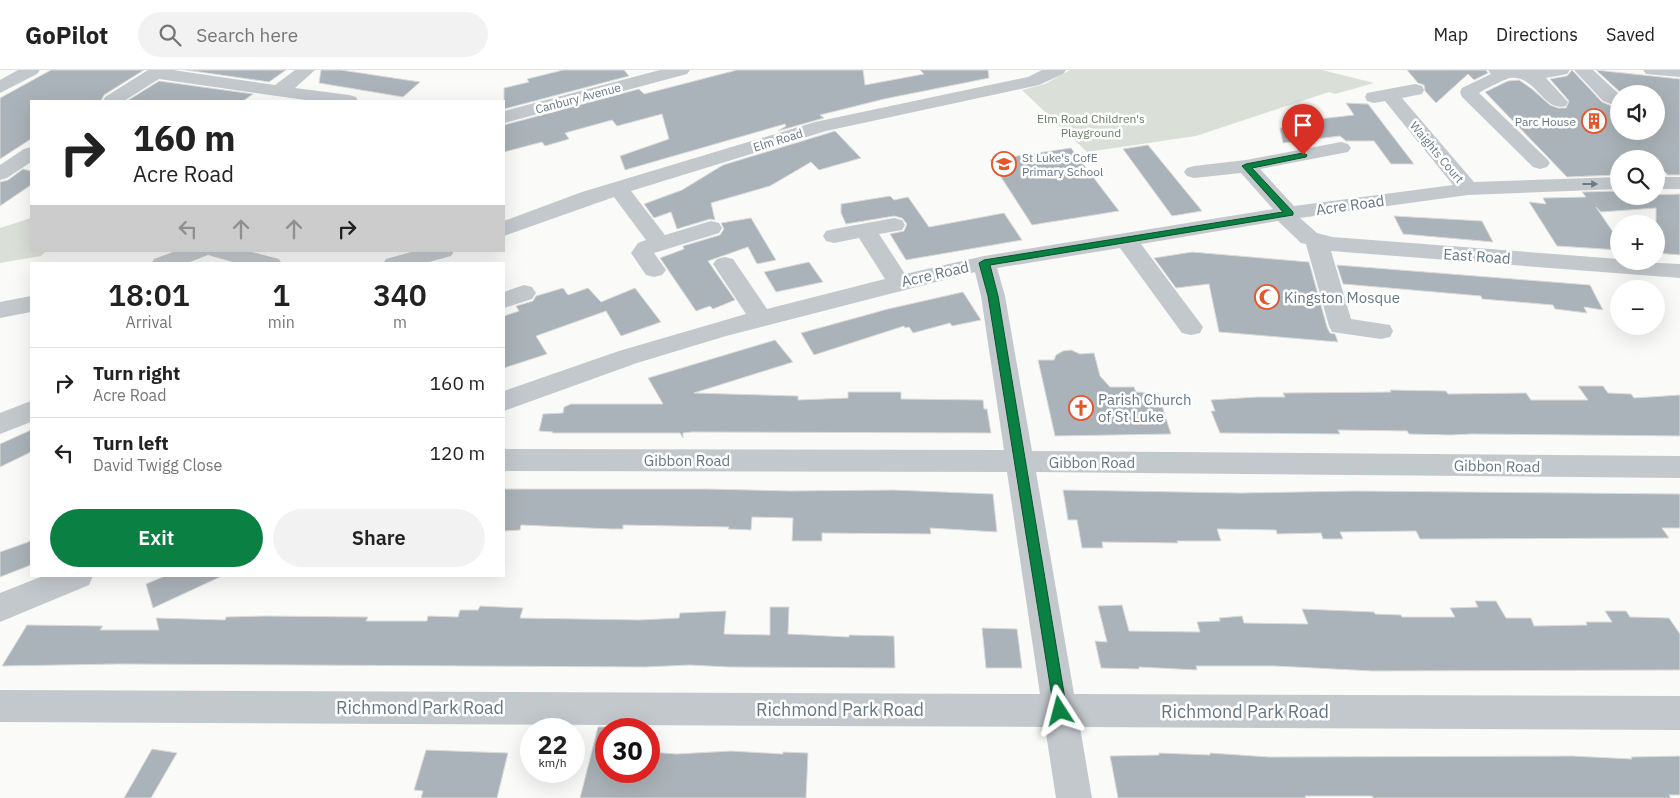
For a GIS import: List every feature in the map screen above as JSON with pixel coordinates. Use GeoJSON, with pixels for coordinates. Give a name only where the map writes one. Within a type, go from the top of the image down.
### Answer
{"type":"FeatureCollection","features":[{"type":"Feature","properties":{"kind":"street"},"geometry":{"type":"LineString","coordinates":[[0,87],[31,70]]}},
{"type":"Feature","properties":{"kind":"street"},"geometry":{"type":"LineString","coordinates":[[280,90],[306,70]]}},
{"type":"Feature","properties":{"kind":"street","name":"Canbury Avenue"},"geometry":{"type":"LineString","coordinates":[[505,117],[642,75],[681,70]]}},
{"type":"Feature","properties":{"kind":"street","name":"Elm Road"},"geometry":{"type":"LineString","coordinates":[[505,229],[618,188],[822,126],[1033,81],[1057,70]]}},
{"type":"Feature","properties":{"kind":"street"},"geometry":{"type":"LineString","coordinates":[[1561,70],[1533,75],[1501,71],[1497,78],[1461,91],[1471,97],[1561,184]]}},
{"type":"Feature","properties":{"kind":"street"},"geometry":{"type":"LineString","coordinates":[[1583,70],[1610,97]]}},
{"type":"Feature","properties":{"kind":"street"},"geometry":{"type":"LineString","coordinates":[[1652,70],[1680,72]]}},
{"type":"Feature","properties":{"kind":"street"},"geometry":{"type":"LineString","coordinates":[[114,100],[158,72],[343,100]]}},
{"type":"Feature","properties":{"kind":"street"},"geometry":{"type":"LineString","coordinates":[[1533,75],[1559,102]]}},
{"type":"Feature","properties":{"kind":"street","name":"Waights Court"},"geometry":{"type":"LineString","coordinates":[[1416,90],[1381,96],[1406,116],[1468,189]]}},
{"type":"Feature","properties":{"kind":"street"},"geometry":{"type":"LineString","coordinates":[[1194,172],[1246,166],[1341,148]]}},
{"type":"Feature","properties":{"kind":"street"},"geometry":{"type":"LineString","coordinates":[[0,174],[30,154]]}},
{"type":"Feature","properties":{"kind":"street","name":"East Road"},"geometry":{"type":"LineString","coordinates":[[1246,166],[1286,214],[1309,238],[1316,240],[1354,247],[1680,271]]}},
{"type":"Feature","properties":{"kind":"street","name":"Acre Road"},"geometry":{"type":"LineString","coordinates":[[505,401],[628,357],[760,318],[984,263],[1286,214],[1468,189],[1610,183]]}},
{"type":"Feature","properties":{"kind":"street"},"geometry":{"type":"LineString","coordinates":[[1665,183],[1680,183]]}},
{"type":"Feature","properties":{"kind":"street"},"geometry":{"type":"LineString","coordinates":[[618,188],[660,244]]}},
{"type":"Feature","properties":{"kind":"street"},"geometry":{"type":"LineString","coordinates":[[834,236],[866,232],[894,225]]}},
{"type":"Feature","properties":{"kind":"street"},"geometry":{"type":"LineString","coordinates":[[654,270],[642,254],[646,248],[710,228]]}},
{"type":"Feature","properties":{"kind":"street"},"geometry":{"type":"LineString","coordinates":[[866,232],[899,283]]}},
{"type":"Feature","properties":{"kind":"street"},"geometry":{"type":"LineString","coordinates":[[1126,240],[1191,327]]}},
{"type":"Feature","properties":{"kind":"street"},"geometry":{"type":"LineString","coordinates":[[1316,240],[1341,326],[1381,331]]}},
{"type":"Feature","properties":{"kind":"street"},"geometry":{"type":"LineString","coordinates":[[163,259],[194,252]]}},
{"type":"Feature","properties":{"kind":"street"},"geometry":{"type":"LineString","coordinates":[[221,252],[263,262]]}},
{"type":"Feature","properties":{"kind":"street"},"geometry":{"type":"LineString","coordinates":[[402,262],[439,252]]}},
{"type":"Feature","properties":{"kind":"street"},"geometry":{"type":"LineString","coordinates":[[984,263],[993,296],[1074,798]]}},
{"type":"Feature","properties":{"kind":"street"},"geometry":{"type":"LineString","coordinates":[[725,264],[760,318]]}},
{"type":"Feature","properties":{"kind":"street"},"geometry":{"type":"LineString","coordinates":[[0,310],[30,304]]}},
{"type":"Feature","properties":{"kind":"street"},"geometry":{"type":"LineString","coordinates":[[0,424],[30,410]]}},
{"type":"Feature","properties":{"kind":"street","name":"Gibbon Road"},"geometry":{"type":"LineString","coordinates":[[505,460],[1680,467]]}},
{"type":"Feature","properties":{"kind":"street"},"geometry":{"type":"LineString","coordinates":[[0,608],[76,577]]}},
{"type":"Feature","properties":{"kind":"street","name":"Richmond Park Road"},"geometry":{"type":"LineString","coordinates":[[0,706],[1680,713]]}},
{"type":"Feature","properties":{"kind":"green space","name":"Elm Road Children's Playground"},"geometry":{"type":"Polygon","coordinates":[[[1070,70],[1322,70],[1374,83],[1335,94],[1329,92],[1196,136],[1087,152],[1022,90],[1045,84],[1070,70]]]}},
{"type":"Feature","properties":{"kind":"green space"},"geometry":{"type":"Polygon","coordinates":[[[30,218],[30,252],[45,252],[41,256],[0,263],[0,228],[30,218]]]}},
{"type":"Feature","properties":{"kind":"building"},"geometry":{"type":"Polygon","coordinates":[[[51,70],[144,70],[104,95],[102,100],[30,100],[30,140],[0,159],[0,98],[51,70]]]}},
{"type":"Feature","properties":{"kind":"building"},"geometry":{"type":"Polygon","coordinates":[[[186,70],[286,70],[269,82],[186,70]]]}},
{"type":"Feature","properties":{"kind":"building"},"geometry":{"type":"Polygon","coordinates":[[[321,70],[341,70],[420,82],[403,97],[319,83],[321,70]]]}},
{"type":"Feature","properties":{"kind":"building"},"geometry":{"type":"Polygon","coordinates":[[[563,70],[624,70],[629,76],[505,109],[504,88],[529,82],[527,79],[563,70]]]}},
{"type":"Feature","properties":{"kind":"building"},"geometry":{"type":"Polygon","coordinates":[[[737,70],[863,70],[865,85],[924,74],[920,70],[988,70],[989,78],[884,99],[820,115],[824,118],[778,131],[786,126],[785,124],[625,170],[620,156],[669,139],[662,114],[617,126],[612,120],[565,133],[569,139],[545,146],[542,142],[505,152],[505,125],[639,89],[644,94],[737,70]]]}},
{"type":"Feature","properties":{"kind":"building"},"geometry":{"type":"Polygon","coordinates":[[[1407,70],[1486,70],[1488,73],[1474,80],[1468,74],[1436,103],[1425,91],[1424,85],[1418,83],[1407,70]]]}},
{"type":"Feature","properties":{"kind":"building"},"geometry":{"type":"Polygon","coordinates":[[[1572,70],[1602,102],[1610,105],[1610,140],[1665,140],[1665,85],[1612,85],[1596,70],[1680,79],[1680,175],[1668,175],[1665,172],[1665,150],[1610,150],[1610,175],[1567,177],[1485,92],[1508,81],[1519,80],[1550,105],[1566,108],[1569,101],[1550,79],[1567,76],[1572,70]]]}},
{"type":"Feature","properties":{"kind":"building"},"geometry":{"type":"Polygon","coordinates":[[[159,81],[253,94],[244,100],[129,100],[159,81]]]}},
{"type":"Feature","properties":{"kind":"building"},"geometry":{"type":"Polygon","coordinates":[[[1346,103],[1368,104],[1414,164],[1391,164],[1374,141],[1346,141],[1340,136],[1283,143],[1280,128],[1313,122],[1310,120],[1354,115],[1346,103]]]}},
{"type":"Feature","properties":{"kind":"building"},"geometry":{"type":"Polygon","coordinates":[[[835,131],[861,158],[819,170],[811,162],[770,186],[711,203],[715,220],[710,219],[677,229],[671,212],[654,218],[644,204],[682,190],[723,165],[835,131]]]}},
{"type":"Feature","properties":{"kind":"building"},"geometry":{"type":"Polygon","coordinates":[[[1148,145],[1202,211],[1172,216],[1123,149],[1148,145]]]}},
{"type":"Feature","properties":{"kind":"building"},"geometry":{"type":"Polygon","coordinates":[[[1071,148],[1119,211],[1032,225],[990,160],[1071,148]]]}},
{"type":"Feature","properties":{"kind":"building"},"geometry":{"type":"Polygon","coordinates":[[[23,169],[30,171],[30,186],[0,206],[0,182],[8,180],[23,169]]]}},
{"type":"Feature","properties":{"kind":"building"},"geometry":{"type":"Polygon","coordinates":[[[1610,191],[1610,205],[1665,205],[1665,194],[1680,194],[1680,255],[1665,254],[1665,215],[1656,215],[1656,208],[1601,212],[1596,207],[1610,228],[1610,249],[1557,246],[1529,202],[1546,204],[1543,198],[1586,197],[1582,192],[1610,191]]]}},
{"type":"Feature","properties":{"kind":"building"},"geometry":{"type":"Polygon","coordinates":[[[890,196],[894,200],[908,197],[929,227],[1004,213],[1022,240],[906,260],[890,234],[904,231],[907,224],[902,218],[894,216],[846,224],[841,213],[841,204],[890,196]]]}},
{"type":"Feature","properties":{"kind":"building"},"geometry":{"type":"Polygon","coordinates":[[[1394,216],[1482,221],[1493,242],[1403,234],[1394,216]]]}},
{"type":"Feature","properties":{"kind":"building"},"geometry":{"type":"Polygon","coordinates":[[[751,218],[776,260],[757,264],[748,247],[708,261],[735,300],[713,309],[710,306],[696,311],[660,258],[684,249],[683,246],[720,235],[724,229],[721,223],[751,218]]]}},
{"type":"Feature","properties":{"kind":"building","name":"Kingston Mosque"},"geometry":{"type":"Polygon","coordinates":[[[1192,252],[1309,262],[1327,327],[1330,333],[1335,334],[1338,342],[1219,332],[1209,284],[1176,288],[1154,258],[1192,252]]]}},
{"type":"Feature","properties":{"kind":"building"},"geometry":{"type":"Polygon","coordinates":[[[809,262],[823,282],[776,292],[764,272],[809,262]]]}},
{"type":"Feature","properties":{"kind":"building"},"geometry":{"type":"Polygon","coordinates":[[[1337,265],[1590,285],[1603,310],[1584,307],[1587,313],[1555,309],[1553,305],[1482,299],[1481,296],[1343,284],[1337,265]]]}},
{"type":"Feature","properties":{"kind":"building"},"geometry":{"type":"Polygon","coordinates":[[[563,288],[568,295],[588,288],[601,302],[635,288],[661,322],[621,336],[606,311],[536,336],[547,354],[505,368],[505,316],[519,311],[516,306],[533,301],[536,296],[563,288]]]}},
{"type":"Feature","properties":{"kind":"building"},"geometry":{"type":"Polygon","coordinates":[[[963,292],[981,320],[952,326],[950,323],[913,333],[909,327],[905,328],[904,326],[814,355],[801,333],[888,309],[963,292]]]}},
{"type":"Feature","properties":{"kind":"building"},"geometry":{"type":"Polygon","coordinates":[[[775,340],[793,362],[694,393],[798,396],[798,400],[848,398],[848,392],[901,392],[901,399],[983,400],[984,409],[987,409],[991,433],[692,432],[683,433],[683,438],[680,433],[552,433],[539,431],[543,414],[563,413],[564,407],[571,404],[663,404],[648,378],[775,340]]]}},
{"type":"Feature","properties":{"kind":"building","name":"Parish Church of St Luke"},"geometry":{"type":"Polygon","coordinates":[[[1071,350],[1080,354],[1094,353],[1100,376],[1110,387],[1134,387],[1136,392],[1158,393],[1171,434],[1055,436],[1038,360],[1054,360],[1056,355],[1063,351],[1071,350]]]}},
{"type":"Feature","properties":{"kind":"building"},"geometry":{"type":"Polygon","coordinates":[[[1578,386],[1603,386],[1608,393],[1631,394],[1634,398],[1680,395],[1680,436],[1451,435],[1409,434],[1407,431],[1338,430],[1340,434],[1220,433],[1211,411],[1215,411],[1211,400],[1285,397],[1283,393],[1391,392],[1390,390],[1446,391],[1448,394],[1526,393],[1531,400],[1588,400],[1578,386]]]}},
{"type":"Feature","properties":{"kind":"building"},"geometry":{"type":"Polygon","coordinates":[[[30,430],[30,452],[0,467],[0,444],[30,430]]]}},
{"type":"Feature","properties":{"kind":"building"},"geometry":{"type":"Polygon","coordinates":[[[505,489],[893,490],[993,494],[997,532],[930,528],[931,534],[822,533],[822,541],[792,541],[793,518],[752,517],[751,530],[728,529],[729,527],[623,525],[623,529],[611,529],[521,525],[520,530],[505,531],[505,489]]]}},
{"type":"Feature","properties":{"kind":"building"},"geometry":{"type":"Polygon","coordinates":[[[1063,490],[1240,493],[1355,491],[1680,494],[1680,528],[1662,528],[1669,538],[1438,539],[1420,539],[1416,531],[1340,532],[1343,539],[1323,539],[1321,533],[1277,534],[1276,530],[1217,529],[1221,541],[1177,541],[1178,543],[1102,542],[1103,548],[1082,548],[1077,520],[1068,520],[1063,490]]]}},
{"type":"Feature","properties":{"kind":"building"},"geometry":{"type":"Polygon","coordinates":[[[30,541],[30,565],[0,577],[0,552],[30,541]]]}},
{"type":"Feature","properties":{"kind":"building"},"geometry":{"type":"Polygon","coordinates":[[[163,577],[220,577],[153,608],[146,584],[163,577]]]}},
{"type":"Feature","properties":{"kind":"building"},"geometry":{"type":"Polygon","coordinates":[[[1475,601],[1496,601],[1506,618],[1531,618],[1534,626],[1587,625],[1586,622],[1612,622],[1605,611],[1626,611],[1630,617],[1669,618],[1680,634],[1680,670],[1373,671],[1275,666],[1196,666],[1197,670],[1139,667],[1139,669],[1101,668],[1095,641],[1107,642],[1098,606],[1122,605],[1129,631],[1200,632],[1197,622],[1220,621],[1219,618],[1242,616],[1244,623],[1308,624],[1302,609],[1374,612],[1375,614],[1401,615],[1402,617],[1455,617],[1450,608],[1478,607],[1475,601]]]}},
{"type":"Feature","properties":{"kind":"building"},"geometry":{"type":"Polygon","coordinates":[[[480,606],[523,608],[520,618],[640,620],[679,618],[680,613],[726,611],[724,634],[770,635],[770,607],[789,607],[788,634],[849,637],[849,635],[894,636],[895,668],[690,665],[645,667],[119,664],[2,666],[27,625],[103,626],[100,630],[159,630],[156,618],[225,620],[226,617],[264,616],[368,617],[366,621],[427,621],[428,616],[458,617],[460,610],[478,610],[480,606]]]}},
{"type":"Feature","properties":{"kind":"building"},"geometry":{"type":"Polygon","coordinates":[[[982,628],[1017,629],[1022,668],[986,668],[982,628]]]}},
{"type":"Feature","properties":{"kind":"building"},"geometry":{"type":"Polygon","coordinates":[[[595,739],[595,783],[660,783],[660,753],[676,754],[731,751],[783,754],[783,752],[808,753],[806,798],[580,798],[595,739]]]}},
{"type":"Feature","properties":{"kind":"building"},"geometry":{"type":"Polygon","coordinates":[[[152,749],[177,753],[151,798],[124,798],[152,749]]]}},
{"type":"Feature","properties":{"kind":"building"},"geometry":{"type":"Polygon","coordinates":[[[426,750],[508,753],[497,798],[421,798],[423,791],[414,790],[426,750]]]}},
{"type":"Feature","properties":{"kind":"building"},"geometry":{"type":"Polygon","coordinates":[[[1159,753],[1210,755],[1210,753],[1269,757],[1572,756],[1632,759],[1631,757],[1680,756],[1680,795],[1669,795],[1671,798],[1373,798],[1372,796],[1305,796],[1306,798],[1118,798],[1110,756],[1159,755],[1159,753]]]}},
{"type":"Feature","properties":{"kind":"place","name":"Parc House"},"geometry":{"type":"Point","coordinates":[1594,121]}},
{"type":"Feature","properties":{"kind":"place","name":"St Luke's CofE Primary School"},"geometry":{"type":"Point","coordinates":[1004,164]}},
{"type":"Feature","properties":{"kind":"place","name":"Kingston Mosque"},"geometry":{"type":"Point","coordinates":[1267,297]}},
{"type":"Feature","properties":{"kind":"place","name":"Parish Church of St Luke"},"geometry":{"type":"Point","coordinates":[1081,408]}},
{"type":"Feature","properties":{"kind":"route"},"geometry":{"type":"LineString","coordinates":[[1060,711],[993,296],[984,263],[1290,214],[1246,166],[1303,155]]}}]}
